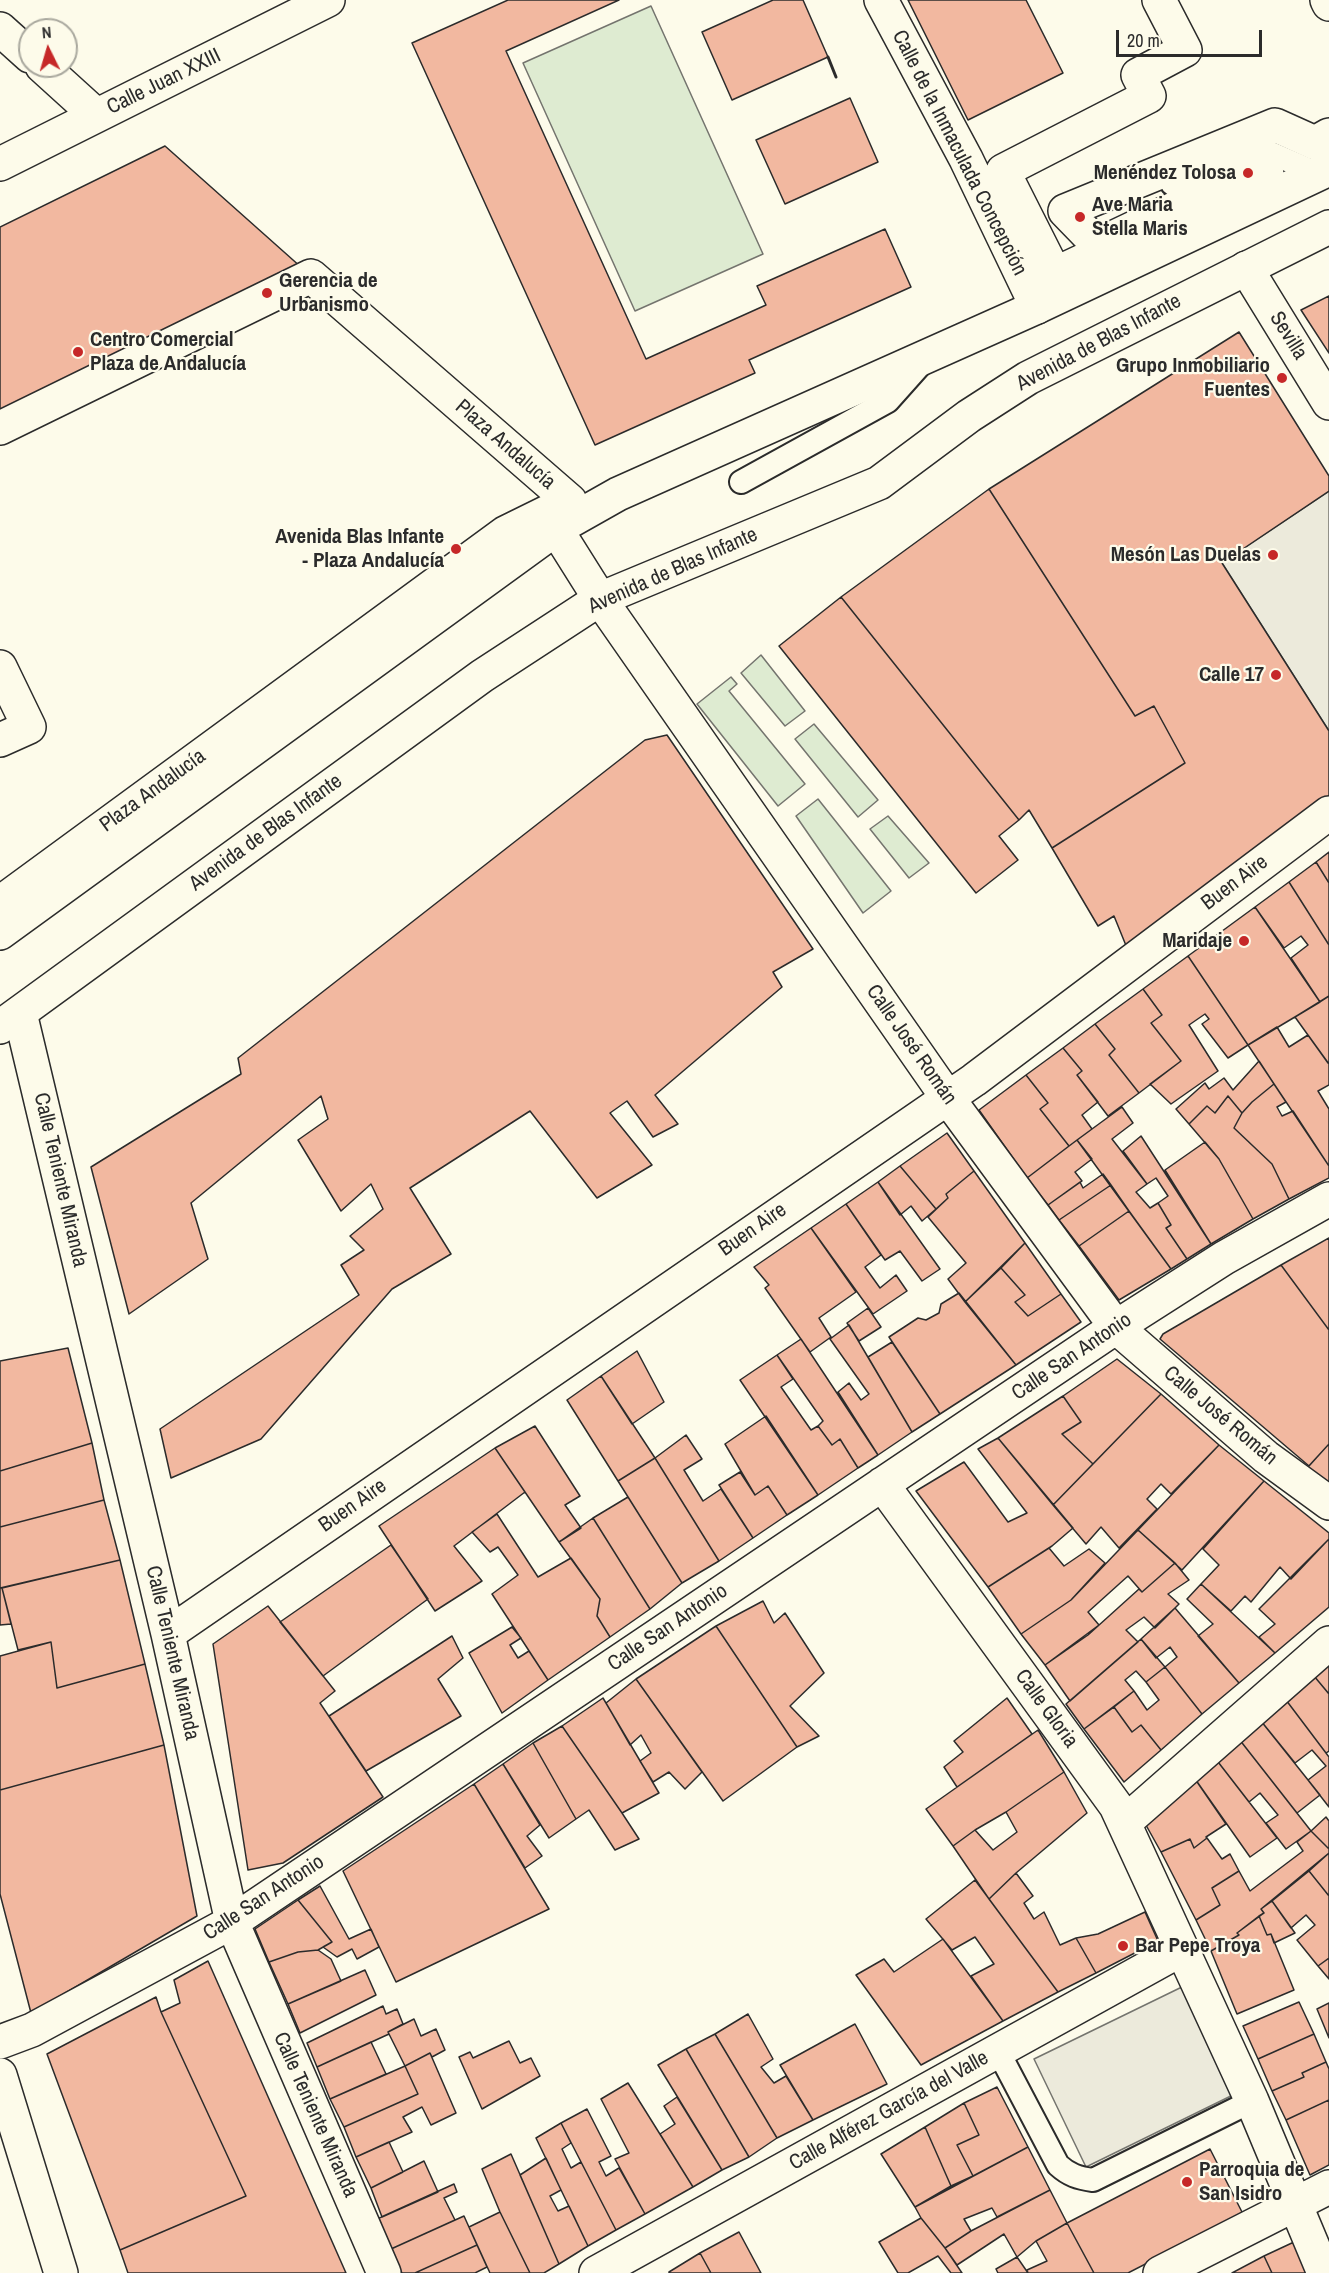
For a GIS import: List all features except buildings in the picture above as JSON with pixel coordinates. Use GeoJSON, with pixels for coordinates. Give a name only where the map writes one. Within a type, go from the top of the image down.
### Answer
{"type":"FeatureCollection","features":[{"type":"Feature","properties":{"kind":"street","name":"Calle Juan XXIII"},"geometry":{"type":"LineString","coordinates":[[0,165],[328,0]]}},
{"type":"Feature","properties":{"kind":"street","name":"Calle de la Inmaculada Concepción"},"geometry":{"type":"LineString","coordinates":[[881,0],[966,159],[1036,307]]}},
{"type":"Feature","properties":{"kind":"street"},"geometry":{"type":"LineString","coordinates":[[1159,0],[1185,51],[1138,75],[1149,96],[1003,171],[1055,274],[1267,174],[1260,168],[1098,245],[1065,211],[1275,125],[1315,143],[1329,135]]}},
{"type":"Feature","properties":{"kind":"street"},"geometry":{"type":"LineString","coordinates":[[1327,0],[1329,4]]}},
{"type":"Feature","properties":{"kind":"street"},"geometry":{"type":"LineString","coordinates":[[0,28],[18,45]]}},
{"type":"Feature","properties":{"kind":"street"},"geometry":{"type":"LineString","coordinates":[[55,78],[96,115]]}},
{"type":"Feature","properties":{"kind":"street"},"geometry":{"type":"LineString","coordinates":[[0,933],[556,529],[618,494],[1036,307],[1324,171]]}},
{"type":"Feature","properties":{"kind":"street","name":"Avenida de Blas Infante"},"geometry":{"type":"LineString","coordinates":[[10,1020],[482,676],[600,599],[879,483],[969,416],[1028,378],[1329,227]]}},
{"type":"Feature","properties":{"kind":"street","name":"Sevilla"},"geometry":{"type":"LineString","coordinates":[[1246,268],[1329,403]]}},
{"type":"Feature","properties":{"kind":"street","name":"Plaza Andalucía"},"geometry":{"type":"LineString","coordinates":[[0,428],[311,276],[570,501],[505,533],[0,903]]}},
{"type":"Feature","properties":{"kind":"street","name":"Calle José Román"},"geometry":{"type":"LineString","coordinates":[[556,529],[600,599],[947,1097],[1116,1327],[1266,1457],[1329,1503]]}},
{"type":"Feature","properties":{"kind":"street"},"geometry":{"type":"LineString","coordinates":[[0,667],[29,727],[0,740]]}},
{"type":"Feature","properties":{"kind":"street","name":"Buen Aire"},"geometry":{"type":"LineString","coordinates":[[168,1634],[983,1073],[1329,813]]}},
{"type":"Feature","properties":{"kind":"street","name":"Calle Teniente Miranda"},"geometry":{"type":"LineString","coordinates":[[10,1020],[168,1634],[232,1922],[384,2273]]}},
{"type":"Feature","properties":{"kind":"street","name":"Calle San Antonio"},"geometry":{"type":"LineString","coordinates":[[0,2042],[32,2030],[232,1922],[1116,1327],[1224,1258],[1329,1199]]}},
{"type":"Feature","properties":{"kind":"street","name":"Calle Gloria"},"geometry":{"type":"LineString","coordinates":[[882,1484],[1116,1806],[1252,2101],[1324,2273]]}},
{"type":"Feature","properties":{"kind":"street"},"geometry":{"type":"LineString","coordinates":[[1124,1823],[1329,1643]]}},
{"type":"Feature","properties":{"kind":"street","name":"Calle Alférez García del Valle"},"geometry":{"type":"LineString","coordinates":[[596,2273],[1182,1949]]}},
{"type":"Feature","properties":{"kind":"street"},"geometry":{"type":"LineString","coordinates":[[1,2082],[61,2273]]}},
{"type":"Feature","properties":{"kind":"street"},"geometry":{"type":"LineString","coordinates":[[1160,2273],[1329,2187]]}},
{"type":"Feature","properties":{"kind":"lane"},"geometry":{"type":"LineString","coordinates":[[1172,184],[1264,150],[1324,171]]}},
{"type":"Feature","properties":{"kind":"lane"},"geometry":{"type":"LineString","coordinates":[[741,482],[888,401],[930,354]]}},
{"type":"Feature","properties":{"kind":"lane"},"geometry":{"type":"LineString","coordinates":[[998,2051],[1058,2165],[1068,2174],[1080,2179],[1093,2180],[1252,2101]]}},
{"type":"Feature","properties":{"kind":"green space"},"geometry":{"type":"Polygon","coordinates":[[[651,6],[763,254],[635,311],[523,63],[651,6]]]}},
{"type":"Feature","properties":{"kind":"green space"},"geometry":{"type":"Polygon","coordinates":[[[761,655],[805,711],[785,726],[741,673],[761,655]]]}},
{"type":"Feature","properties":{"kind":"green space"},"geometry":{"type":"Polygon","coordinates":[[[731,677],[737,684],[729,691],[805,784],[778,806],[697,704],[731,677]]]}},
{"type":"Feature","properties":{"kind":"green space"},"geometry":{"type":"Polygon","coordinates":[[[814,724],[878,800],[858,817],[795,739],[814,724]]]}},
{"type":"Feature","properties":{"kind":"green space"},"geometry":{"type":"Polygon","coordinates":[[[818,799],[891,891],[863,913],[796,816],[818,799]]]}},
{"type":"Feature","properties":{"kind":"green space"},"geometry":{"type":"Polygon","coordinates":[[[888,816],[929,863],[909,878],[870,829],[888,816]]]}},
{"type":"Feature","properties":{"kind":"shaded area"},"geometry":{"type":"Polygon","coordinates":[[[1329,491],[1329,731],[1222,563],[1329,491]]]}},
{"type":"Feature","properties":{"kind":"shaded area"},"geometry":{"type":"Polygon","coordinates":[[[1186,1985],[1239,2092],[1086,2167],[1034,2059],[1186,1985]]]}},
{"type":"Feature","properties":{"kind":"wall"},"geometry":{"type":"LineString","coordinates":[[828,57],[836,77]]}},
{"type":"Feature","properties":{"kind":"place","name":"Menéndez Tolosa"},"geometry":{"type":"Point","coordinates":[1248,173]}},
{"type":"Feature","properties":{"kind":"place","name":"Ave Maria Stella Maris"},"geometry":{"type":"Point","coordinates":[1080,217]}},
{"type":"Feature","properties":{"kind":"place","name":"Gerencia de Urbanismo"},"geometry":{"type":"Point","coordinates":[267,293]}},
{"type":"Feature","properties":{"kind":"place","name":"Centro Comercial Plaza de Andalucía"},"geometry":{"type":"Point","coordinates":[78,352]}},
{"type":"Feature","properties":{"kind":"place","name":"Grupo Inmobiliario Fuentes"},"geometry":{"type":"Point","coordinates":[1282,378]}},
{"type":"Feature","properties":{"kind":"place","name":"Avenida Blas Infante - Plaza Andalucía"},"geometry":{"type":"Point","coordinates":[456,549]}},
{"type":"Feature","properties":{"kind":"place","name":"Mesón Las Duelas"},"geometry":{"type":"Point","coordinates":[1273,555]}},
{"type":"Feature","properties":{"kind":"place","name":"Calle 17"},"geometry":{"type":"Point","coordinates":[1276,675]}},
{"type":"Feature","properties":{"kind":"place","name":"Maridaje"},"geometry":{"type":"Point","coordinates":[1244,941]}},
{"type":"Feature","properties":{"kind":"place","name":"Bar Pepe Troya"},"geometry":{"type":"Point","coordinates":[1123,1946]}},
{"type":"Feature","properties":{"kind":"place","name":"Parroquia de San Isidro"},"geometry":{"type":"Point","coordinates":[1187,2182]}}]}
